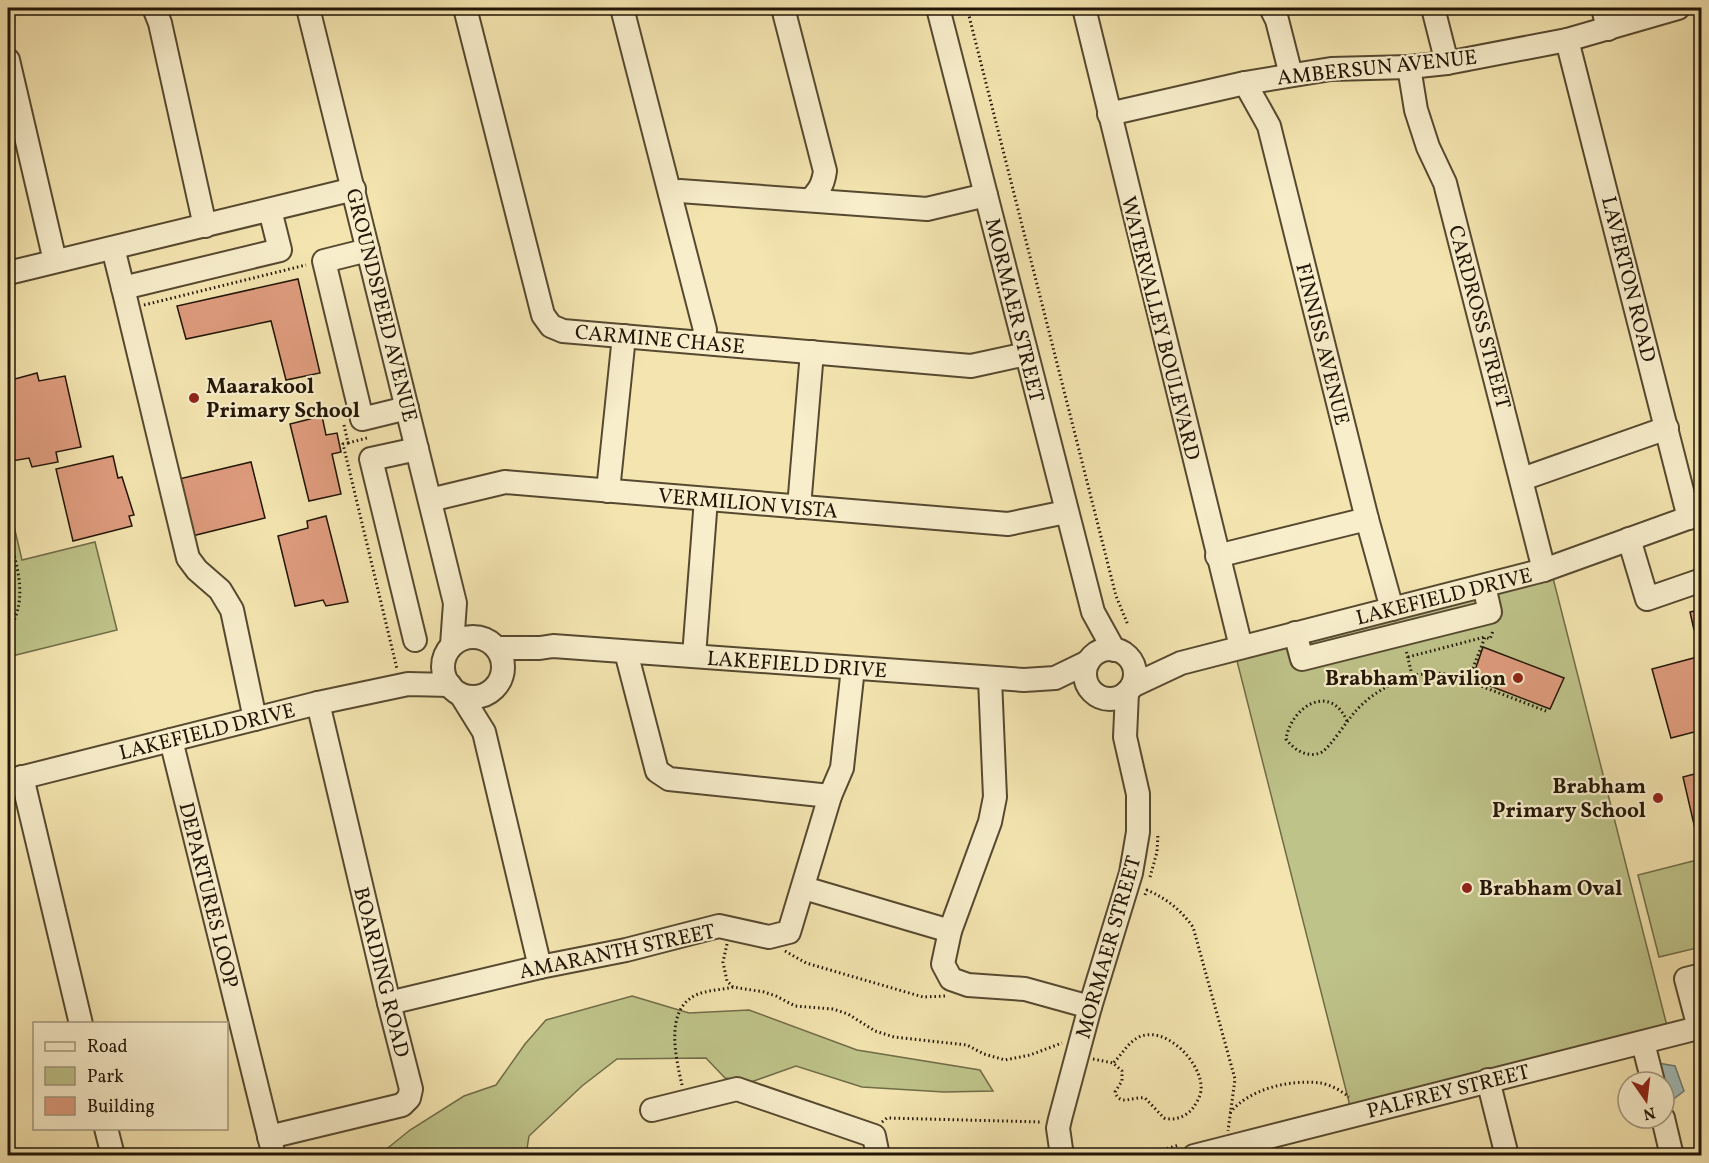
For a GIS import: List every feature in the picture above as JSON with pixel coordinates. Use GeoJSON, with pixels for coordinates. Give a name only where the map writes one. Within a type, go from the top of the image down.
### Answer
{"type":"FeatureCollection","features":[{"type":"Feature","properties":{"kind":"street"},"geometry":{"type":"LineString","coordinates":[[154,8],[160,23],[205,226]]}},
{"type":"Feature","properties":{"kind":"street","name":"GROUNDSPEED AVENUE"},"geometry":{"type":"LineString","coordinates":[[308,8],[455,603],[448,653]]}},
{"type":"Feature","properties":{"kind":"street","name":"CARMINE CHASE"},"geometry":{"type":"LineString","coordinates":[[465,8],[543,315],[551,326],[563,331],[971,366],[1026,354]]}},
{"type":"Feature","properties":{"kind":"street"},"geometry":{"type":"LineString","coordinates":[[622,8],[705,330],[703,337],[697,342]]}},
{"type":"Feature","properties":{"kind":"street"},"geometry":{"type":"LineString","coordinates":[[783,8],[825,171],[824,182],[810,200]]}},
{"type":"Feature","properties":{"kind":"street","name":"MORMAER STREET"},"geometry":{"type":"LineString","coordinates":[[938,8],[1093,612],[1122,654]]}},
{"type":"Feature","properties":{"kind":"street","name":"WATERVALLEY BOULEVARD"},"geometry":{"type":"LineString","coordinates":[[1084,8],[1241,647]]}},
{"type":"Feature","properties":{"kind":"street"},"geometry":{"type":"LineString","coordinates":[[1271,8],[1277,20],[1291,75]]}},
{"type":"Feature","properties":{"kind":"street"},"geometry":{"type":"LineString","coordinates":[[1433,8],[1447,63]]}},
{"type":"Feature","properties":{"kind":"street","name":"AMBERSUN AVENUE"},"geometry":{"type":"LineString","coordinates":[[1109,114],[1245,82],[1291,75],[1331,69],[1409,67],[1447,63],[1567,40],[1606,18],[1678,8]]}},
{"type":"Feature","properties":{"kind":"street","name":"LAVERTON ROAD"},"geometry":{"type":"LineString","coordinates":[[1567,40],[1667,428],[1695,516]]}},
{"type":"Feature","properties":{"kind":"street"},"geometry":{"type":"LineString","coordinates":[[8,60],[55,261]]}},
{"type":"Feature","properties":{"kind":"street","name":"CARDROSS STREET"},"geometry":{"type":"LineString","coordinates":[[1409,67],[1416,110],[1428,147],[1445,183],[1544,570]]}},
{"type":"Feature","properties":{"kind":"street","name":"FINNISS AVENUE"},"geometry":{"type":"LineString","coordinates":[[1245,82],[1269,126],[1367,519],[1392,609]]}},
{"type":"Feature","properties":{"kind":"street"},"geometry":{"type":"LineString","coordinates":[[8,273],[354,189]]}},
{"type":"Feature","properties":{"kind":"street"},"geometry":{"type":"LineString","coordinates":[[670,193],[680,191],[927,209],[986,195]]}},
{"type":"Feature","properties":{"kind":"street"},"geometry":{"type":"LineString","coordinates":[[126,298],[280,250],[270,210]]}},
{"type":"Feature","properties":{"kind":"street"},"geometry":{"type":"LineString","coordinates":[[113,248],[188,558],[197,570],[219,590],[232,610],[255,719]]}},
{"type":"Feature","properties":{"kind":"street"},"geometry":{"type":"LineString","coordinates":[[368,250],[324,261],[362,419],[407,408]]}},
{"type":"Feature","properties":{"kind":"street"},"geometry":{"type":"LineString","coordinates":[[608,491],[624,336]]}},
{"type":"Feature","properties":{"kind":"street"},"geometry":{"type":"LineString","coordinates":[[799,507],[812,352]]}},
{"type":"Feature","properties":{"kind":"street"},"geometry":{"type":"LineString","coordinates":[[1522,479],[1667,428]]}},
{"type":"Feature","properties":{"kind":"street"},"geometry":{"type":"LineString","coordinates":[[415,640],[371,459],[417,448]]}},
{"type":"Feature","properties":{"kind":"street","name":"VERMILION VISTA"},"geometry":{"type":"LineString","coordinates":[[430,500],[505,482],[1008,524],[1066,512]]}},
{"type":"Feature","properties":{"kind":"street"},"geometry":{"type":"LineString","coordinates":[[694,656],[706,499]]}},
{"type":"Feature","properties":{"kind":"street","name":"LAKEFIELD DRIVE"},"geometry":{"type":"LineString","coordinates":[[1130,689],[1181,663],[1544,570],[1695,516]]}},
{"type":"Feature","properties":{"kind":"street"},"geometry":{"type":"LineString","coordinates":[[1217,556],[1367,519]]}},
{"type":"Feature","properties":{"kind":"street"},"geometry":{"type":"LineString","coordinates":[[1629,539],[1647,599],[1701,580]]}},
{"type":"Feature","properties":{"kind":"street"},"geometry":{"type":"LineString","coordinates":[[1295,633],[1302,659],[1490,612],[1484,586]]}},
{"type":"Feature","properties":{"kind":"street","name":"GROUNDSPEED AVENUE"},"geometry":{"type":"LineString","coordinates":[[455,603],[490,643]]}},
{"type":"Feature","properties":{"kind":"street","name":"MORMAER STREET"},"geometry":{"type":"LineString","coordinates":[[1089,660],[1093,612]]}},
{"type":"Feature","properties":{"kind":"street"},"geometry":{"type":"LineString","coordinates":[[484,732],[503,660],[490,643],[472,636],[463,638],[448,653],[443,671],[484,732],[540,967]]}},
{"type":"Feature","properties":{"kind":"street","name":"LAKEFIELD DRIVE"},"geometry":{"type":"LineString","coordinates":[[490,643],[1024,680],[1055,678],[1089,660]]}},
{"type":"Feature","properties":{"kind":"street"},"geometry":{"type":"LineString","coordinates":[[456,690],[472,697],[482,696],[546,647]]}},
{"type":"Feature","properties":{"kind":"street"},"geometry":{"type":"LineString","coordinates":[[1103,650],[1122,654],[1135,673],[1130,689],[1116,698],[1095,693],[1085,675],[1089,660],[1103,650]]}},
{"type":"Feature","properties":{"kind":"street"},"geometry":{"type":"LineString","coordinates":[[626,652],[657,771],[669,779],[830,796]]}},
{"type":"Feature","properties":{"kind":"street","name":"LAKEFIELD DRIVE"},"geometry":{"type":"LineString","coordinates":[[405,685],[448,653]]}},
{"type":"Feature","properties":{"kind":"street","name":"LAKEFIELD DRIVE"},"geometry":{"type":"LineString","coordinates":[[1122,654],[1181,663]]}},
{"type":"Feature","properties":{"kind":"street","name":"AMARANTH STREET"},"geometry":{"type":"LineString","coordinates":[[389,1003],[540,967],[626,950],[719,926],[769,937],[789,932],[830,796],[842,768],[854,668]]}},
{"type":"Feature","properties":{"kind":"street","name":"LAKEFIELD DRIVE"},"geometry":{"type":"LineString","coordinates":[[1055,678],[1095,693]]}},
{"type":"Feature","properties":{"kind":"street"},"geometry":{"type":"LineString","coordinates":[[990,679],[995,797],[990,822],[950,931],[942,964],[951,979],[968,985],[1025,989],[1090,1007]]}},
{"type":"Feature","properties":{"kind":"street","name":"LAKEFIELD DRIVE"},"geometry":{"type":"LineString","coordinates":[[15,779],[318,703],[405,685],[456,690]]}},
{"type":"Feature","properties":{"kind":"street","name":"MORMAER STREET"},"geometry":{"type":"LineString","coordinates":[[1062,1155],[1058,1128],[1090,1007],[1131,873],[1138,831],[1138,794],[1125,737],[1130,689]]}},
{"type":"Feature","properties":{"kind":"street","name":"MORMAER STREET"},"geometry":{"type":"LineString","coordinates":[[1095,693],[1125,737]]}},
{"type":"Feature","properties":{"kind":"street","name":"BOARDING ROAD"},"geometry":{"type":"LineString","coordinates":[[272,1146],[402,1105],[409,1098],[411,1089],[318,703]]}},
{"type":"Feature","properties":{"kind":"street","name":"DEPARTURES LOOP"},"geometry":{"type":"LineString","coordinates":[[171,740],[272,1146]]}},
{"type":"Feature","properties":{"kind":"street"},"geometry":{"type":"LineString","coordinates":[[15,779],[81,1022]]}},
{"type":"Feature","properties":{"kind":"street"},"geometry":{"type":"LineString","coordinates":[[804,888],[950,931]]}},
{"type":"Feature","properties":{"kind":"street"},"geometry":{"type":"LineString","coordinates":[[1700,1028],[1686,979],[1701,975]]}},
{"type":"Feature","properties":{"kind":"street","name":"PALFREY STREET"},"geometry":{"type":"LineString","coordinates":[[1189,1150],[1700,1028]]}},
{"type":"Feature","properties":{"kind":"street"},"geometry":{"type":"LineString","coordinates":[[1643,1043],[1650,1070]]}},
{"type":"Feature","properties":{"kind":"street"},"geometry":{"type":"LineString","coordinates":[[1488,1080],[1507,1155]]}},
{"type":"Feature","properties":{"kind":"street"},"geometry":{"type":"LineString","coordinates":[[652,1110],[737,1089],[874,1136],[878,1155]]}},
{"type":"Feature","properties":{"kind":"street"},"geometry":{"type":"LineString","coordinates":[[107,1130],[113,1155]]}},
{"type":"Feature","properties":{"kind":"street"},"geometry":{"type":"LineString","coordinates":[[1666,1130],[1672,1155]]}},
{"type":"Feature","properties":{"kind":"path"},"geometry":{"type":"LineString","coordinates":[[968,8],[1116,596],[1128,625]]}},
{"type":"Feature","properties":{"kind":"path"},"geometry":{"type":"LineString","coordinates":[[126,298],[324,261]]}},
{"type":"Feature","properties":{"kind":"path"},"geometry":{"type":"LineString","coordinates":[[343,420],[348,442],[343,444],[405,685]]}},
{"type":"Feature","properties":{"kind":"path"},"geometry":{"type":"LineString","coordinates":[[8,530],[21,585],[21,600],[8,632]]}},
{"type":"Feature","properties":{"kind":"path"},"geometry":{"type":"LineString","coordinates":[[1408,657],[1485,637],[1490,639],[1495,628]]}},
{"type":"Feature","properties":{"kind":"path"},"geometry":{"type":"LineString","coordinates":[[1402,634],[1412,675]]}},
{"type":"Feature","properties":{"kind":"path"},"geometry":{"type":"LineString","coordinates":[[1468,681],[1485,637]]}},
{"type":"Feature","properties":{"kind":"path"},"geometry":{"type":"LineString","coordinates":[[1347,721],[1342,710],[1335,703],[1323,701],[1306,706],[1296,715],[1286,739],[1292,747],[1302,753],[1323,751],[1347,721],[1374,694],[1412,675],[1438,673],[1452,675],[1546,711]]}},
{"type":"Feature","properties":{"kind":"path"},"geometry":{"type":"LineString","coordinates":[[1143,901],[1147,890],[1167,899],[1184,914],[1193,927],[1235,1079],[1228,1116],[1228,1132]]}},
{"type":"Feature","properties":{"kind":"path"},"geometry":{"type":"LineString","coordinates":[[732,928],[723,962],[727,981],[733,987]]}},
{"type":"Feature","properties":{"kind":"path"},"geometry":{"type":"LineString","coordinates":[[776,946],[806,963],[923,997],[946,996]]}},
{"type":"Feature","properties":{"kind":"path"},"geometry":{"type":"LineString","coordinates":[[686,1101],[677,1061],[675,1038],[678,1017],[684,1002],[697,995],[733,987],[764,992],[795,1006],[833,1009],[848,1014],[875,1031],[894,1037],[968,1045],[984,1054],[1005,1060],[1060,1045],[1065,1040]]}},
{"type":"Feature","properties":{"kind":"path"},"geometry":{"type":"LineString","coordinates":[[1094,1049],[1091,1059],[1113,1063],[1122,1071],[1122,1080],[1114,1092],[1120,1100],[1145,1098],[1157,1113],[1169,1120],[1184,1116],[1198,1101],[1202,1086],[1194,1066],[1179,1048],[1162,1037],[1155,1034],[1134,1039],[1113,1063]]}},
{"type":"Feature","properties":{"kind":"path"},"geometry":{"type":"LineString","coordinates":[[1058,1053],[1060,1045]]}},
{"type":"Feature","properties":{"kind":"path"},"geometry":{"type":"LineString","coordinates":[[1228,1116],[1235,1107],[1258,1092],[1293,1083],[1322,1083],[1345,1093],[1351,1099]]}},
{"type":"Feature","properties":{"kind":"path"},"geometry":{"type":"LineString","coordinates":[[876,1128],[887,1118],[1045,1122]]}},
{"type":"Feature","properties":{"kind":"path"},"geometry":{"type":"LineString","coordinates":[[1141,1155],[1189,1150]]}},
{"type":"Feature","properties":{"kind":"green space"},"geometry":{"type":"Polygon","coordinates":[[[8,501],[22,560],[95,542],[117,630],[8,657],[8,501]]]}},
{"type":"Feature","properties":{"kind":"green space","name":"Brabham Oval"},"geometry":{"type":"Polygon","coordinates":[[[1552,574],[1667,1026],[1471,1073],[1350,1106],[1236,657],[1552,574]]]}},
{"type":"Feature","properties":{"kind":"green space"},"geometry":{"type":"Polygon","coordinates":[[[1701,859],[1701,947],[1659,957],[1638,875],[1701,859]]]}},
{"type":"Feature","properties":{"kind":"green space"},"geometry":{"type":"Polygon","coordinates":[[[632,996],[689,1013],[749,1010],[857,1050],[980,1070],[993,1091],[944,1092],[862,1087],[796,1066],[751,1082],[725,1078],[706,1058],[617,1059],[582,1086],[529,1136],[526,1155],[378,1156],[410,1130],[464,1096],[496,1085],[525,1044],[546,1020],[632,996]]]}},
{"type":"Feature","properties":{"kind":"water"},"geometry":{"type":"Polygon","coordinates":[[[1658,1063],[1675,1066],[1684,1091],[1676,1097],[1676,1070],[1655,1070],[1658,1063]]]}},
{"type":"Feature","properties":{"kind":"building"},"geometry":{"type":"Polygon","coordinates":[[[298,279],[320,373],[286,380],[271,321],[186,339],[177,306],[298,279]]]}},
{"type":"Feature","properties":{"kind":"building"},"geometry":{"type":"Polygon","coordinates":[[[37,373],[39,381],[65,376],[81,447],[56,452],[58,462],[32,467],[29,458],[12,461],[8,442],[8,436],[12,434],[8,415],[8,390],[13,389],[11,380],[37,373]]]}},
{"type":"Feature","properties":{"kind":"building"},"geometry":{"type":"Polygon","coordinates":[[[322,416],[326,435],[337,433],[341,452],[332,454],[341,494],[309,501],[290,424],[322,416]]]}},
{"type":"Feature","properties":{"kind":"building"},"geometry":{"type":"Polygon","coordinates":[[[113,456],[118,478],[122,477],[134,515],[129,516],[132,526],[73,541],[56,469],[113,456]]]}},
{"type":"Feature","properties":{"kind":"building"},"geometry":{"type":"Polygon","coordinates":[[[251,462],[265,518],[192,536],[179,479],[251,462]]]}},
{"type":"Feature","properties":{"kind":"building"},"geometry":{"type":"Polygon","coordinates":[[[326,516],[348,602],[326,606],[323,600],[295,606],[278,536],[308,528],[307,521],[326,516]]]}},
{"type":"Feature","properties":{"kind":"building"},"geometry":{"type":"Polygon","coordinates":[[[1702,609],[1702,629],[1694,630],[1690,612],[1702,609]]]}},
{"type":"Feature","properties":{"kind":"building","name":"Brabham Pavilion"},"geometry":{"type":"Polygon","coordinates":[[[1483,647],[1564,678],[1550,709],[1472,679],[1483,647]]]}},
{"type":"Feature","properties":{"kind":"building"},"geometry":{"type":"Polygon","coordinates":[[[1701,656],[1702,730],[1671,738],[1652,669],[1701,656]]]}},
{"type":"Feature","properties":{"kind":"building"},"geometry":{"type":"Polygon","coordinates":[[[1702,772],[1702,845],[1699,846],[1683,777],[1702,772]]]}},
{"type":"Feature","properties":{"kind":"place","name":"Maarakool Primary School"},"geometry":{"type":"Point","coordinates":[194,398]}},
{"type":"Feature","properties":{"kind":"place","name":"Brabham Pavilion"},"geometry":{"type":"Point","coordinates":[1518,678]}},
{"type":"Feature","properties":{"kind":"place","name":"Brabham Primary School"},"geometry":{"type":"Point","coordinates":[1658,798]}},
{"type":"Feature","properties":{"kind":"place","name":"Brabham Oval"},"geometry":{"type":"Point","coordinates":[1467,888]}}]}
